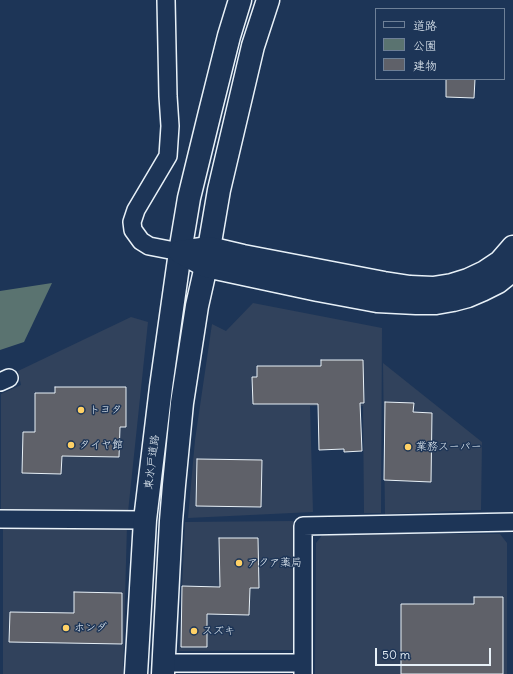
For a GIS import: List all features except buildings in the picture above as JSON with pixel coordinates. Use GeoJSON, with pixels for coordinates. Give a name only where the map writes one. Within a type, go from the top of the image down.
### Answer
{"type":"FeatureCollection","features":[{"type":"Feature","properties":{"kind":"main road","name":"東水戸道路"},"geometry":{"type":"LineString","coordinates":[[136,674],[145,520],[161,387],[180,252],[189,198],[206,126],[229,36],[240,0]]}},
{"type":"Feature","properties":{"kind":"main road"},"geometry":{"type":"LineString","coordinates":[[164,668],[170,521],[182,403],[196,306],[207,257],[216,203],[253,46],[268,0]]}},
{"type":"Feature","properties":{"kind":"main road"},"geometry":{"type":"LineString","coordinates":[[207,257],[250,258],[384,283],[410,287],[433,288],[452,285],[468,280],[485,272],[500,262],[513,247]]}},
{"type":"Feature","properties":{"kind":"main road"},"geometry":{"type":"LineString","coordinates":[[180,252],[207,257],[351,297],[377,301],[436,303],[453,300],[468,296],[498,282],[513,270]]}},
{"type":"Feature","properties":{"kind":"street"},"geometry":{"type":"LineString","coordinates":[[166,0],[170,126],[168,156],[136,210],[132,222],[133,230],[141,241],[149,246],[180,252]]}},
{"type":"Feature","properties":{"kind":"street"},"geometry":{"type":"LineString","coordinates":[[0,520],[145,520]]}},
{"type":"Feature","properties":{"kind":"street"},"geometry":{"type":"LineString","coordinates":[[164,668],[303,668],[303,526],[513,522]]}},
{"type":"Feature","properties":{"kind":"shaded area"},"geometry":{"type":"Polygon","coordinates":[[[253,303],[382,328],[381,513],[364,513],[363,406],[310,406],[313,512],[188,518],[195,440],[212,324],[226,331],[253,303]]]}},
{"type":"Feature","properties":{"kind":"shaded area"},"geometry":{"type":"Polygon","coordinates":[[[131,317],[148,322],[128,512],[1,513],[1,394],[21,385],[18,371],[131,317]]]}},
{"type":"Feature","properties":{"kind":"shaded area"},"geometry":{"type":"Polygon","coordinates":[[[383,363],[482,442],[481,510],[385,514],[383,363]]]}},
{"type":"Feature","properties":{"kind":"shaded area"},"geometry":{"type":"Polygon","coordinates":[[[293,521],[294,650],[179,651],[185,522],[293,521]]]}},
{"type":"Feature","properties":{"kind":"shaded area"},"geometry":{"type":"Polygon","coordinates":[[[3,523],[127,525],[123,674],[3,674],[3,523]]]}},
{"type":"Feature","properties":{"kind":"shaded area"},"geometry":{"type":"Polygon","coordinates":[[[323,534],[500,534],[507,543],[507,674],[315,674],[316,543],[323,534]]]}},
{"type":"Feature","properties":{"kind":"green space"},"geometry":{"type":"Polygon","coordinates":[[[52,283],[24,342],[0,350],[0,291],[52,283]]]}},
{"type":"Feature","properties":{"kind":"place","name":"トヨタ"},"geometry":{"type":"Point","coordinates":[81,410]}},
{"type":"Feature","properties":{"kind":"place","name":"タイヤ館"},"geometry":{"type":"Point","coordinates":[71,445]}},
{"type":"Feature","properties":{"kind":"place","name":"業務スーパー"},"geometry":{"type":"Point","coordinates":[408,447]}},
{"type":"Feature","properties":{"kind":"place","name":"アクア薬局"},"geometry":{"type":"Point","coordinates":[239,563]}},
{"type":"Feature","properties":{"kind":"place","name":"ホンダ"},"geometry":{"type":"Point","coordinates":[66,628]}},
{"type":"Feature","properties":{"kind":"place","name":"スズキ"},"geometry":{"type":"Point","coordinates":[194,631]}}]}
